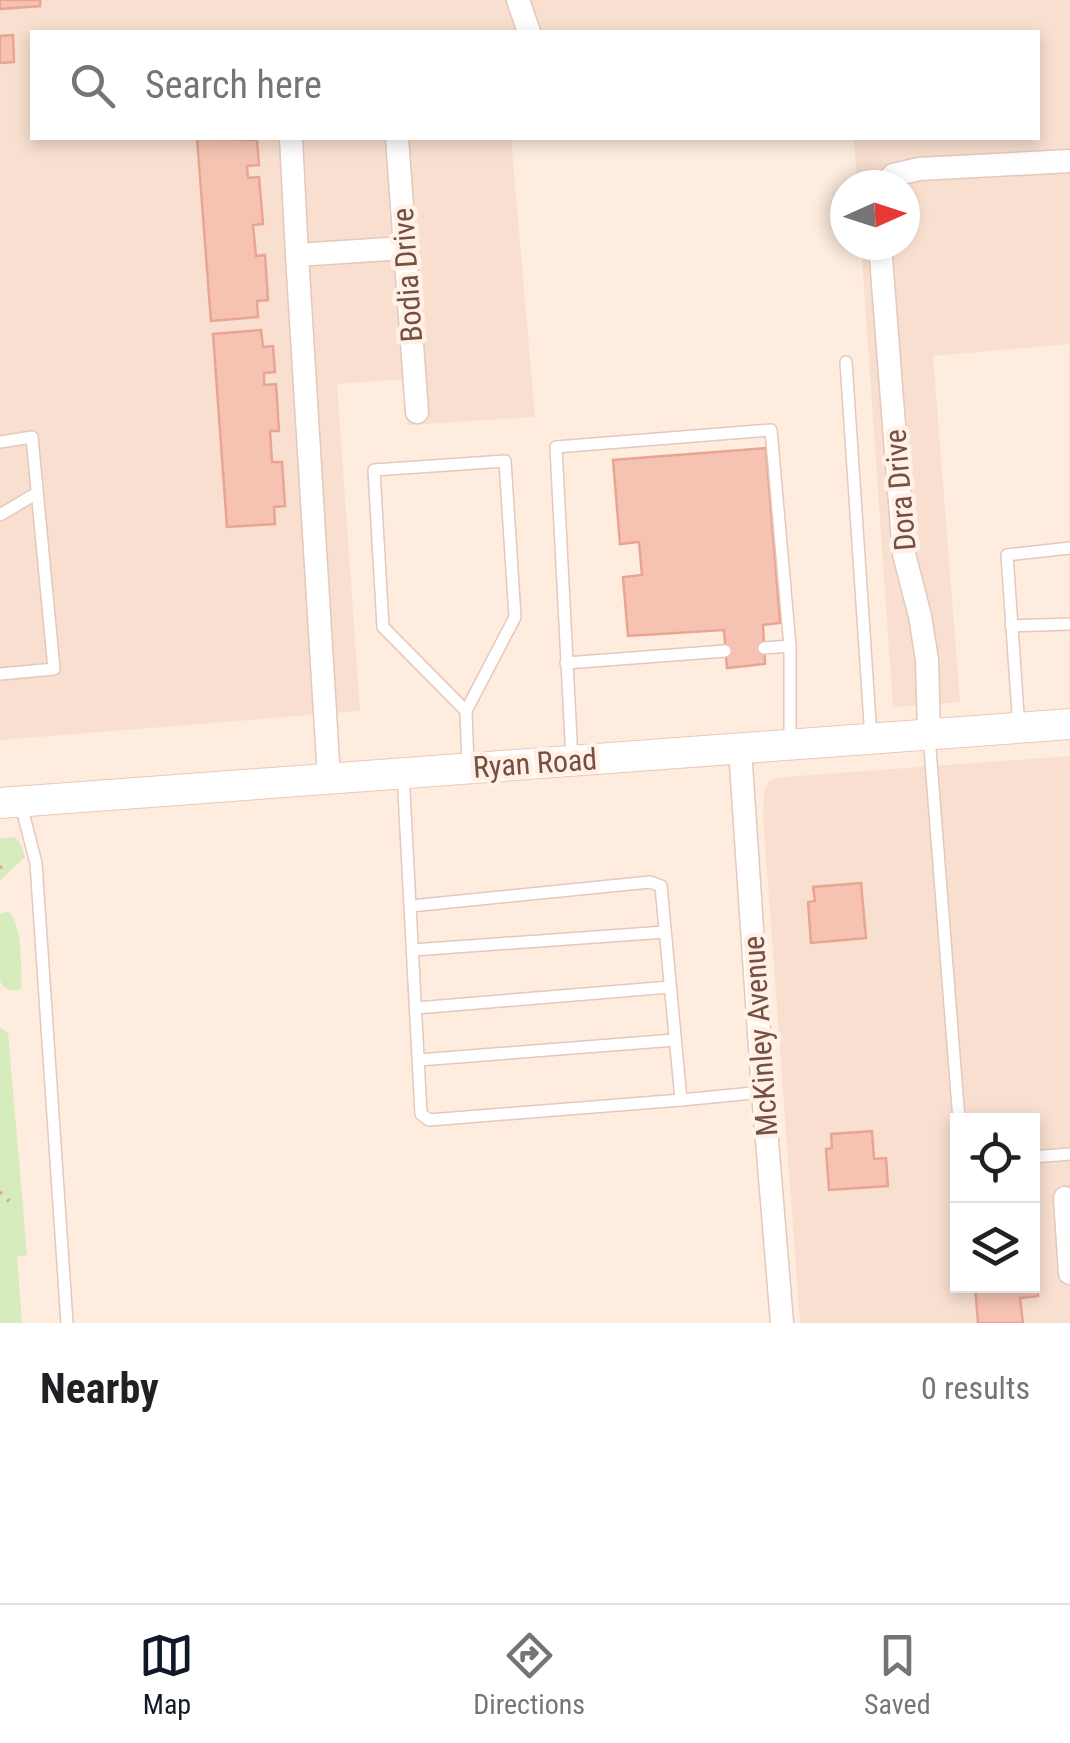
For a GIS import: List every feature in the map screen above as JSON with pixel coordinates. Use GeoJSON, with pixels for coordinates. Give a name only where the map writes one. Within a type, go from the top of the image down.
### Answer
{"type":"FeatureCollection","features":[{"type":"Feature","properties":{"kind":"main road","name":"Ryan Road"},"geometry":{"type":"LineString","coordinates":[[10,802],[1070,724]]}},
{"type":"Feature","properties":{"kind":"street"},"geometry":{"type":"LineString","coordinates":[[518,0],[528,30]]}},
{"type":"Feature","properties":{"kind":"street"},"geometry":{"type":"LineString","coordinates":[[290,140],[329,778]]}},
{"type":"Feature","properties":{"kind":"street","name":"Bodia Drive"},"geometry":{"type":"LineString","coordinates":[[396,140],[416,412]]}},
{"type":"Feature","properties":{"kind":"street"},"geometry":{"type":"LineString","coordinates":[[915,170],[1070,162]]}},
{"type":"Feature","properties":{"kind":"street"},"geometry":{"type":"LineString","coordinates":[[298,255],[404,248]]}},
{"type":"Feature","properties":{"kind":"street","name":"Dora Drive"},"geometry":{"type":"LineString","coordinates":[[881,260],[904,554],[927,660],[929,734]]}},
{"type":"Feature","properties":{"kind":"street","name":"McKinley Avenue"},"geometry":{"type":"LineString","coordinates":[[740,749],[782,1323]]}},
{"type":"Feature","properties":{"kind":"street"},"geometry":{"type":"LineString","coordinates":[[1064,1198],[1070,1273]]}},
{"type":"Feature","properties":{"kind":"lane"},"geometry":{"type":"LineString","coordinates":[[846,362],[871,738]]}},
{"type":"Feature","properties":{"kind":"lane"},"geometry":{"type":"LineString","coordinates":[[572,760],[556,448],[771,430],[790,646],[790,745]]}},
{"type":"Feature","properties":{"kind":"lane"},"geometry":{"type":"LineString","coordinates":[[0,442],[32,437],[54,669],[0,674]]}},
{"type":"Feature","properties":{"kind":"lane"},"geometry":{"type":"LineString","coordinates":[[466,711],[383,628],[374,470],[505,461],[515,617],[466,711],[468,768]]}},
{"type":"Feature","properties":{"kind":"lane"},"geometry":{"type":"LineString","coordinates":[[0,514],[37,493]]}},
{"type":"Feature","properties":{"kind":"lane"},"geometry":{"type":"LineString","coordinates":[[1020,728],[1007,555],[1070,548]]}},
{"type":"Feature","properties":{"kind":"lane"},"geometry":{"type":"LineString","coordinates":[[1012,626],[1070,624]]}},
{"type":"Feature","properties":{"kind":"lane"},"geometry":{"type":"LineString","coordinates":[[764,648],[790,646]]}},
{"type":"Feature","properties":{"kind":"lane"},"geometry":{"type":"LineString","coordinates":[[566,663],[725,651]]}},
{"type":"Feature","properties":{"kind":"lane"},"geometry":{"type":"LineString","coordinates":[[929,734],[958,1113]]}},
{"type":"Feature","properties":{"kind":"lane"},"geometry":{"type":"LineString","coordinates":[[403,774],[421,1114],[428,1120],[763,1092]]}},
{"type":"Feature","properties":{"kind":"lane"},"geometry":{"type":"LineString","coordinates":[[10,802],[36,863],[68,1323]]}},
{"type":"Feature","properties":{"kind":"lane"},"geometry":{"type":"LineString","coordinates":[[411,906],[650,882],[661,886],[681,1100]]}},
{"type":"Feature","properties":{"kind":"lane"},"geometry":{"type":"LineString","coordinates":[[413,950],[665,932]]}},
{"type":"Feature","properties":{"kind":"lane"},"geometry":{"type":"LineString","coordinates":[[416,1008],[670,987]]}},
{"type":"Feature","properties":{"kind":"lane"},"geometry":{"type":"LineString","coordinates":[[419,1060],[675,1040]]}},
{"type":"Feature","properties":{"kind":"lane"},"geometry":{"type":"LineString","coordinates":[[1040,1156],[1070,1154]]}},
{"type":"Feature","properties":{"kind":"path"},"geometry":{"type":"LineString","coordinates":[[0,1192],[15,1206]]}},
{"type":"Feature","properties":{"kind":"shaded area"},"geometry":{"type":"Polygon","coordinates":[[[0,0],[1070,0],[1070,344],[933,356],[960,702],[893,707],[862,260],[920,260],[920,170],[856,170],[854,140],[1040,140],[1040,30],[30,30],[30,140],[511,140],[535,417],[408,425],[404,379],[337,384],[360,711],[0,740],[0,0]]]}},
{"type":"Feature","properties":{"kind":"shaded area"},"geometry":{"type":"Polygon","coordinates":[[[1070,756],[1070,1323],[800,1323],[763,816],[764,792],[774,779],[1070,756]]]}},
{"type":"Feature","properties":{"kind":"green space"},"geometry":{"type":"Polygon","coordinates":[[[15,837],[25,857],[0,881],[0,839],[15,837]]]}},
{"type":"Feature","properties":{"kind":"green space"},"geometry":{"type":"Polygon","coordinates":[[[8,911],[19,937],[20,990],[8,989],[0,981],[0,914],[8,911]]]}},
{"type":"Feature","properties":{"kind":"green space"},"geometry":{"type":"Polygon","coordinates":[[[0,1027],[8,1033],[27,1255],[17,1256],[22,1323],[0,1323],[0,1027]]]}},
{"type":"Feature","properties":{"kind":"building"},"geometry":{"type":"Polygon","coordinates":[[[0,0],[40,0],[40,6],[0,9],[0,0]]]}},
{"type":"Feature","properties":{"kind":"building"},"geometry":{"type":"Polygon","coordinates":[[[13,35],[14,62],[0,63],[0,36],[13,35]]]}},
{"type":"Feature","properties":{"kind":"building"},"geometry":{"type":"Polygon","coordinates":[[[197,140],[257,140],[259,165],[247,166],[248,178],[259,177],[263,224],[253,225],[256,256],[265,255],[268,300],[257,301],[258,317],[211,321],[197,140]]]}},
{"type":"Feature","properties":{"kind":"building"},"geometry":{"type":"Polygon","coordinates":[[[261,330],[263,347],[273,346],[275,372],[264,373],[264,385],[276,384],[279,431],[270,431],[272,462],[282,462],[285,506],[274,507],[275,524],[227,527],[213,334],[261,330]]]}},
{"type":"Feature","properties":{"kind":"building"},"geometry":{"type":"Polygon","coordinates":[[[766,448],[780,623],[763,625],[765,664],[727,668],[724,630],[628,636],[623,577],[642,575],[639,542],[620,544],[613,460],[766,448]]]}},
{"type":"Feature","properties":{"kind":"building"},"geometry":{"type":"Polygon","coordinates":[[[861,883],[866,938],[811,943],[808,902],[815,901],[813,887],[861,883]]]}},
{"type":"Feature","properties":{"kind":"building"},"geometry":{"type":"Polygon","coordinates":[[[872,1131],[874,1159],[886,1158],[888,1186],[829,1190],[826,1149],[832,1148],[831,1134],[872,1131]]]}},
{"type":"Feature","properties":{"kind":"building"},"geometry":{"type":"Polygon","coordinates":[[[976,1293],[1038,1293],[1020,1298],[1023,1323],[978,1323],[976,1293]]]}}]}
